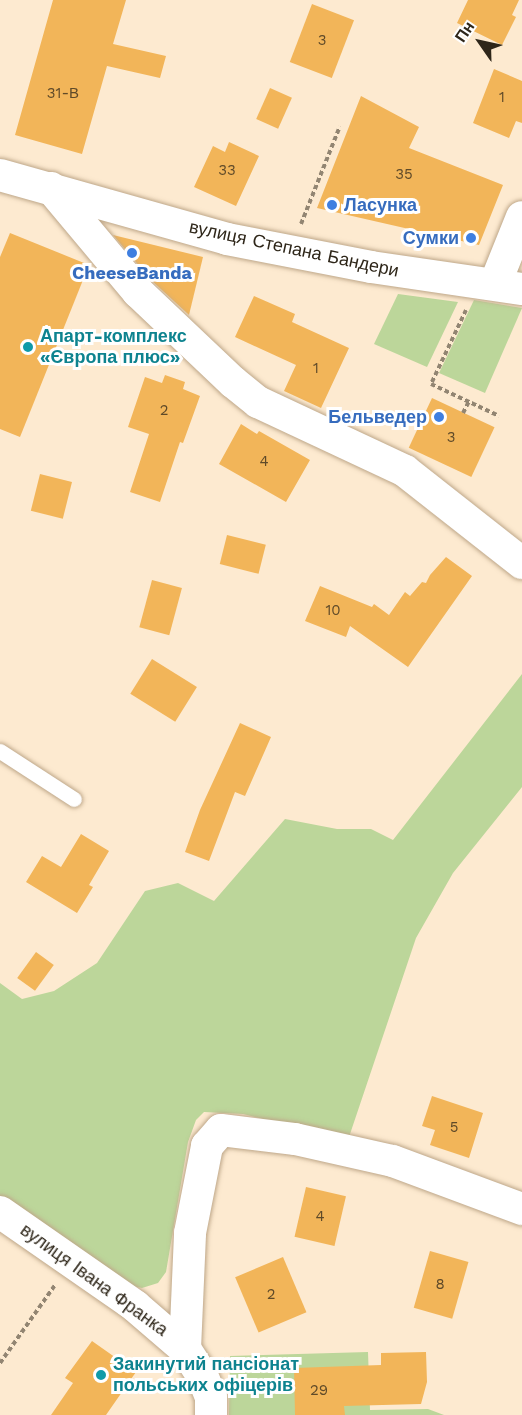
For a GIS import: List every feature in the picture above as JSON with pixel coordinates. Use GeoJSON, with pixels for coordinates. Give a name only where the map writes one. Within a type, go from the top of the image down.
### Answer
{"type":"FeatureCollection","features":[{"type":"Feature","properties":{"kind":"street","name":"вулиця Степана Бандери"},"geometry":{"type":"LineString","coordinates":[[0,175],[227,239],[371,267],[509,286]]}},
{"type":"Feature","properties":{"kind":"street"},"geometry":{"type":"LineString","coordinates":[[51,188],[138,292],[232,382],[258,402],[405,471],[522,563]]}},
{"type":"Feature","properties":{"kind":"street"},"geometry":{"type":"LineString","coordinates":[[509,286],[522,216]]}},
{"type":"Feature","properties":{"kind":"street"},"geometry":{"type":"LineString","coordinates":[[185,1349],[190,1233],[207,1146],[221,1130],[295,1139],[393,1161],[522,1209]]}},
{"type":"Feature","properties":{"kind":"street","name":"вулиця Івана Франка"},"geometry":{"type":"LineString","coordinates":[[0,1212],[135,1306],[185,1349],[194,1359],[208,1389],[211,1415]]}},
{"type":"Feature","properties":{"kind":"lane"},"geometry":{"type":"LineString","coordinates":[[0,751],[74,799]]}},
{"type":"Feature","properties":{"kind":"path"},"geometry":{"type":"LineString","coordinates":[[297,233],[340,126]]}},
{"type":"Feature","properties":{"kind":"path"},"geometry":{"type":"LineString","coordinates":[[470,304],[431,384],[499,416]]}},
{"type":"Feature","properties":{"kind":"path"},"geometry":{"type":"LineString","coordinates":[[463,412],[469,401]]}},
{"type":"Feature","properties":{"kind":"path"},"geometry":{"type":"LineString","coordinates":[[0,1363],[71,1262]]}},
{"type":"Feature","properties":{"kind":"green space"},"geometry":{"type":"Polygon","coordinates":[[[398,294],[458,302],[427,367],[374,344],[398,294]]]}},
{"type":"Feature","properties":{"kind":"green space"},"geometry":{"type":"Polygon","coordinates":[[[474,300],[522,308],[485,393],[439,373],[474,300]]]}},
{"type":"Feature","properties":{"kind":"green space"},"geometry":{"type":"Polygon","coordinates":[[[522,674],[522,787],[453,873],[416,938],[348,1140],[243,1114],[204,1112],[196,1120],[188,1142],[166,1272],[158,1283],[142,1288],[132,1286],[0,1198],[0,983],[22,999],[54,991],[97,963],[145,891],[178,883],[214,901],[285,819],[337,829],[371,829],[393,840],[522,674]]]}},
{"type":"Feature","properties":{"kind":"green space"},"geometry":{"type":"Polygon","coordinates":[[[368,1352],[370,1410],[428,1409],[444,1415],[229,1415],[230,1356],[368,1352]]]}},
{"type":"Feature","properties":{"kind":"building"},"geometry":{"type":"Polygon","coordinates":[[[53,0],[126,0],[113,44],[166,56],[160,78],[107,66],[82,154],[15,135],[53,0]]]}},
{"type":"Feature","properties":{"kind":"building"},"geometry":{"type":"Polygon","coordinates":[[[468,0],[519,0],[512,15],[516,17],[502,45],[457,23],[468,0]]]}},
{"type":"Feature","properties":{"kind":"building"},"geometry":{"type":"Polygon","coordinates":[[[312,4],[354,20],[332,78],[290,62],[312,4]]]}},
{"type":"Feature","properties":{"kind":"building"},"geometry":{"type":"Polygon","coordinates":[[[494,69],[522,81],[522,123],[516,121],[509,138],[473,123],[494,69]]]}},
{"type":"Feature","properties":{"kind":"building"},"geometry":{"type":"Polygon","coordinates":[[[270,88],[292,98],[278,129],[256,119],[270,88]]]}},
{"type":"Feature","properties":{"kind":"building"},"geometry":{"type":"Polygon","coordinates":[[[361,96],[419,127],[409,148],[503,185],[479,245],[317,208],[361,96]]]}},
{"type":"Feature","properties":{"kind":"building"},"geometry":{"type":"Polygon","coordinates":[[[229,142],[259,156],[236,206],[194,187],[213,146],[225,152],[229,142]]]}},
{"type":"Feature","properties":{"kind":"building","name":"Апарт-комплекс «Європа плюс»"},"geometry":{"type":"Polygon","coordinates":[[[10,233],[89,265],[20,437],[0,429],[0,257],[10,233]]]}},
{"type":"Feature","properties":{"kind":"building"},"geometry":{"type":"Polygon","coordinates":[[[113,235],[203,257],[189,315],[151,280],[113,235]]]}},
{"type":"Feature","properties":{"kind":"building"},"geometry":{"type":"Polygon","coordinates":[[[254,296],[295,314],[292,322],[349,348],[321,408],[284,391],[296,365],[235,337],[254,296]]]}},
{"type":"Feature","properties":{"kind":"building"},"geometry":{"type":"Polygon","coordinates":[[[165,375],[185,382],[183,389],[200,396],[183,443],[180,442],[160,502],[130,492],[149,434],[128,427],[145,377],[162,383],[165,375]]]}},
{"type":"Feature","properties":{"kind":"building"},"geometry":{"type":"Polygon","coordinates":[[[432,398],[495,427],[471,477],[409,448],[432,398]]]}},
{"type":"Feature","properties":{"kind":"building"},"geometry":{"type":"Polygon","coordinates":[[[241,424],[257,434],[259,431],[310,460],[286,502],[219,464],[241,424]]]}},
{"type":"Feature","properties":{"kind":"building"},"geometry":{"type":"Polygon","coordinates":[[[40,474],[72,482],[63,519],[31,511],[40,474]]]}},
{"type":"Feature","properties":{"kind":"building"},"geometry":{"type":"Polygon","coordinates":[[[227,535],[266,545],[259,574],[220,564],[227,535]]]}},
{"type":"Feature","properties":{"kind":"building"},"geometry":{"type":"Polygon","coordinates":[[[446,557],[472,576],[408,667],[350,626],[346,637],[305,621],[320,586],[372,607],[374,604],[389,615],[405,592],[410,596],[422,582],[426,583],[446,557]]]}},
{"type":"Feature","properties":{"kind":"building"},"geometry":{"type":"Polygon","coordinates":[[[152,580],[182,588],[169,635],[139,627],[152,580]]]}},
{"type":"Feature","properties":{"kind":"building"},"geometry":{"type":"Polygon","coordinates":[[[152,659],[197,687],[175,722],[130,694],[152,659]]]}},
{"type":"Feature","properties":{"kind":"building"},"geometry":{"type":"Polygon","coordinates":[[[240,723],[271,737],[245,796],[235,792],[209,861],[185,852],[200,810],[240,723]]]}},
{"type":"Feature","properties":{"kind":"building"},"geometry":{"type":"Polygon","coordinates":[[[81,834],[109,851],[89,885],[93,887],[77,913],[26,882],[42,856],[61,867],[81,834]]]}},
{"type":"Feature","properties":{"kind":"building"},"geometry":{"type":"Polygon","coordinates":[[[36,952],[54,965],[35,991],[17,978],[36,952]]]}},
{"type":"Feature","properties":{"kind":"building"},"geometry":{"type":"Polygon","coordinates":[[[432,1096],[483,1113],[469,1158],[430,1145],[435,1130],[422,1126],[432,1096]]]}},
{"type":"Feature","properties":{"kind":"building"},"geometry":{"type":"Polygon","coordinates":[[[306,1187],[346,1196],[334,1246],[295,1237],[306,1187]]]}},
{"type":"Feature","properties":{"kind":"building"},"geometry":{"type":"Polygon","coordinates":[[[430,1251],[468,1262],[452,1319],[414,1308],[430,1251]]]}},
{"type":"Feature","properties":{"kind":"building"},"geometry":{"type":"Polygon","coordinates":[[[283,1257],[306,1312],[259,1333],[235,1277],[283,1257]]]}},
{"type":"Feature","properties":{"kind":"building","name":"Закинутий пансіонат польських офіцерів"},"geometry":{"type":"Polygon","coordinates":[[[92,1341],[136,1372],[106,1415],[51,1415],[73,1383],[65,1378],[92,1341]]]}},
{"type":"Feature","properties":{"kind":"building"},"geometry":{"type":"Polygon","coordinates":[[[426,1352],[427,1382],[421,1404],[344,1406],[345,1415],[295,1415],[294,1368],[381,1365],[381,1353],[426,1352]]]}},
{"type":"Feature","properties":{"kind":"place","name":"Ласунка"},"geometry":{"type":"Point","coordinates":[332,205]}},
{"type":"Feature","properties":{"kind":"place","name":"Сумки"},"geometry":{"type":"Point","coordinates":[471,238]}},
{"type":"Feature","properties":{"kind":"place","name":"CheeseBanda"},"geometry":{"type":"Point","coordinates":[132,253]}},
{"type":"Feature","properties":{"kind":"place","name":"Апарт-комплекс «Європа плюс»"},"geometry":{"type":"Point","coordinates":[28,347]}},
{"type":"Feature","properties":{"kind":"place","name":"Бельведер"},"geometry":{"type":"Point","coordinates":[439,417]}},
{"type":"Feature","properties":{"kind":"place","name":"Закинутий пансіонат польських офіцерів"},"geometry":{"type":"Point","coordinates":[101,1375]}}]}
